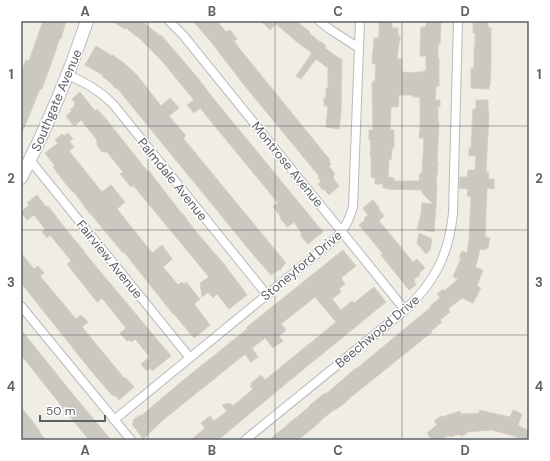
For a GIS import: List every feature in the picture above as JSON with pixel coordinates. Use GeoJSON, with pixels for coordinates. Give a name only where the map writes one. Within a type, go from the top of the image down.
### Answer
{"type":"FeatureCollection","features":[{"type":"Feature","properties":{"kind":"street","name":"Southgate Avenue"},"geometry":{"type":"LineString","coordinates":[[21,178],[68,75],[87,21]]}},
{"type":"Feature","properties":{"kind":"street","name":"Montrose Avenue"},"geometry":{"type":"LineString","coordinates":[[169,21],[183,35],[343,231],[405,310]]}},
{"type":"Feature","properties":{"kind":"street"},"geometry":{"type":"LineString","coordinates":[[319,21],[359,48]]}},
{"type":"Feature","properties":{"kind":"street","name":"Stoneyford Drive"},"geometry":{"type":"LineString","coordinates":[[114,420],[343,231],[353,207],[360,21]]}},
{"type":"Feature","properties":{"kind":"street","name":"Beechwood Drive"},"geometry":{"type":"LineString","coordinates":[[245,440],[405,310],[426,289],[433,277],[445,252],[452,227],[458,21]]}},
{"type":"Feature","properties":{"kind":"street","name":"Palmdale Avenue"},"geometry":{"type":"LineString","coordinates":[[68,75],[95,89],[113,104],[267,295]]}},
{"type":"Feature","properties":{"kind":"street","name":"Fairview Avenue"},"geometry":{"type":"LineString","coordinates":[[30,160],[190,358]]}},
{"type":"Feature","properties":{"kind":"street"},"geometry":{"type":"LineString","coordinates":[[21,306],[130,440]]}},
{"type":"Feature","properties":{"kind":"building"},"geometry":{"type":"Polygon","coordinates":[[[43,21],[66,21],[61,39],[60,38],[44,83],[41,90],[40,89],[21,135],[21,73],[26,60],[29,61],[43,21]]]}},
{"type":"Feature","properties":{"kind":"building"},"geometry":{"type":"Polygon","coordinates":[[[112,21],[142,21],[160,36],[161,35],[323,232],[308,244],[300,235],[302,234],[294,222],[287,227],[273,207],[278,203],[200,108],[194,113],[187,105],[194,100],[162,61],[137,36],[126,28],[125,29],[112,21]]]}},
{"type":"Feature","properties":{"kind":"building"},"geometry":{"type":"Polygon","coordinates":[[[193,21],[217,21],[226,32],[230,30],[237,39],[234,41],[239,48],[330,160],[329,161],[331,164],[329,166],[335,174],[333,178],[339,186],[329,195],[318,184],[321,182],[318,177],[319,176],[193,21]]]}},
{"type":"Feature","properties":{"kind":"building"},"geometry":{"type":"Polygon","coordinates":[[[261,21],[296,21],[326,46],[325,48],[342,59],[341,113],[339,129],[326,127],[328,106],[324,106],[324,98],[326,98],[326,88],[328,88],[328,68],[316,59],[301,79],[296,76],[312,53],[276,24],[270,30],[261,21]]]}},
{"type":"Feature","properties":{"kind":"building"},"geometry":{"type":"Polygon","coordinates":[[[379,21],[392,21],[392,28],[398,28],[398,36],[400,36],[397,59],[402,59],[402,72],[423,72],[426,71],[426,56],[420,56],[421,27],[426,27],[426,21],[441,21],[440,44],[438,44],[439,86],[436,86],[435,100],[440,100],[440,107],[438,106],[438,163],[434,232],[417,229],[421,215],[422,203],[433,204],[422,193],[422,190],[383,188],[383,184],[375,184],[375,178],[371,177],[371,140],[369,140],[369,130],[373,130],[372,84],[373,81],[375,81],[376,64],[372,64],[374,38],[379,38],[379,21]],[[399,95],[398,107],[391,107],[390,130],[394,130],[394,148],[392,148],[391,160],[389,159],[388,177],[394,178],[394,181],[419,181],[420,173],[422,173],[424,138],[419,138],[420,97],[413,97],[413,95],[399,95]]]}},
{"type":"Feature","properties":{"kind":"building"},"geometry":{"type":"Polygon","coordinates":[[[473,21],[488,21],[488,27],[491,28],[489,89],[471,88],[471,68],[474,68],[475,47],[473,21]]]}},
{"type":"Feature","properties":{"kind":"building"},"geometry":{"type":"Polygon","coordinates":[[[96,46],[112,56],[113,55],[137,75],[161,106],[170,98],[179,108],[169,116],[186,136],[183,138],[286,263],[281,270],[278,270],[271,275],[117,88],[116,89],[102,76],[103,75],[85,65],[96,46]]]}},
{"type":"Feature","properties":{"kind":"building"},"geometry":{"type":"Polygon","coordinates":[[[80,92],[95,111],[97,109],[106,119],[148,172],[149,171],[247,295],[229,309],[217,294],[213,298],[208,292],[202,297],[200,283],[209,277],[133,185],[131,187],[120,174],[123,172],[107,152],[102,152],[97,145],[97,140],[81,120],[74,126],[66,116],[75,106],[72,99],[80,92]]]}},
{"type":"Feature","properties":{"kind":"building"},"geometry":{"type":"Polygon","coordinates":[[[476,100],[488,100],[489,111],[486,172],[489,172],[488,179],[494,179],[494,189],[487,188],[485,237],[490,238],[488,248],[486,248],[486,250],[480,249],[475,267],[483,270],[477,286],[481,288],[473,303],[462,298],[448,309],[450,312],[440,320],[442,322],[431,331],[432,332],[298,440],[269,440],[431,307],[430,306],[440,298],[437,294],[443,289],[444,291],[458,279],[453,277],[461,258],[459,257],[462,251],[467,253],[471,196],[467,196],[468,189],[459,188],[460,177],[467,177],[468,170],[475,170],[476,156],[469,156],[469,148],[471,148],[473,109],[476,109],[476,100]]]}},
{"type":"Feature","properties":{"kind":"building"},"geometry":{"type":"Polygon","coordinates":[[[68,133],[73,139],[69,141],[74,147],[69,151],[102,192],[111,185],[125,202],[117,209],[152,253],[162,245],[172,259],[163,267],[178,285],[182,282],[184,284],[186,282],[200,299],[194,304],[210,325],[194,338],[124,252],[123,253],[90,214],[53,167],[55,166],[45,153],[58,143],[55,140],[62,134],[64,136],[68,133]]]}},
{"type":"Feature","properties":{"kind":"building"},"geometry":{"type":"Polygon","coordinates":[[[37,195],[46,207],[48,206],[84,252],[171,356],[152,371],[150,368],[147,371],[141,364],[150,357],[135,339],[131,342],[129,340],[127,341],[120,333],[126,328],[102,298],[97,302],[67,264],[71,261],[68,257],[50,235],[47,238],[42,232],[45,229],[34,215],[27,220],[21,212],[29,205],[27,203],[37,195]]]}},
{"type":"Feature","properties":{"kind":"building"},"geometry":{"type":"Polygon","coordinates":[[[373,200],[384,216],[379,221],[413,262],[417,259],[425,268],[419,273],[420,275],[414,279],[416,285],[409,290],[381,255],[383,254],[359,225],[368,215],[363,208],[373,200]]]}},
{"type":"Feature","properties":{"kind":"building"},"geometry":{"type":"Polygon","coordinates":[[[419,233],[432,239],[430,250],[426,254],[417,243],[419,233]]]}},
{"type":"Feature","properties":{"kind":"building"},"geometry":{"type":"Polygon","coordinates":[[[343,250],[356,266],[341,278],[345,284],[339,289],[341,292],[332,299],[341,310],[352,301],[354,303],[374,287],[386,302],[218,440],[191,440],[205,428],[201,423],[210,416],[214,421],[227,411],[222,405],[230,403],[233,406],[253,389],[250,386],[252,384],[251,383],[261,375],[265,380],[336,322],[315,297],[281,324],[286,330],[279,336],[283,341],[273,348],[265,338],[252,348],[258,357],[251,362],[245,354],[163,420],[143,439],[132,424],[134,422],[133,420],[140,415],[141,416],[247,329],[247,327],[343,250]]]}},
{"type":"Feature","properties":{"kind":"building"},"geometry":{"type":"Polygon","coordinates":[[[21,253],[34,269],[38,266],[44,273],[40,276],[76,319],[81,315],[88,322],[82,327],[124,378],[125,377],[134,387],[119,400],[115,395],[113,396],[92,372],[21,283],[21,253]]]}},
{"type":"Feature","properties":{"kind":"building"},"geometry":{"type":"Polygon","coordinates":[[[21,330],[111,440],[89,440],[21,355],[21,330]]]}},
{"type":"Feature","properties":{"kind":"building"},"geometry":{"type":"Polygon","coordinates":[[[21,407],[40,431],[39,432],[46,440],[21,440],[21,407]]]}},
{"type":"Feature","properties":{"kind":"building"},"geometry":{"type":"Polygon","coordinates":[[[479,410],[510,417],[513,410],[522,414],[518,425],[529,431],[527,440],[522,440],[514,436],[492,430],[466,432],[467,434],[461,436],[460,434],[450,437],[449,435],[442,440],[432,440],[427,433],[437,425],[434,421],[441,416],[442,417],[460,411],[461,414],[480,413],[479,410]]]}}]}
